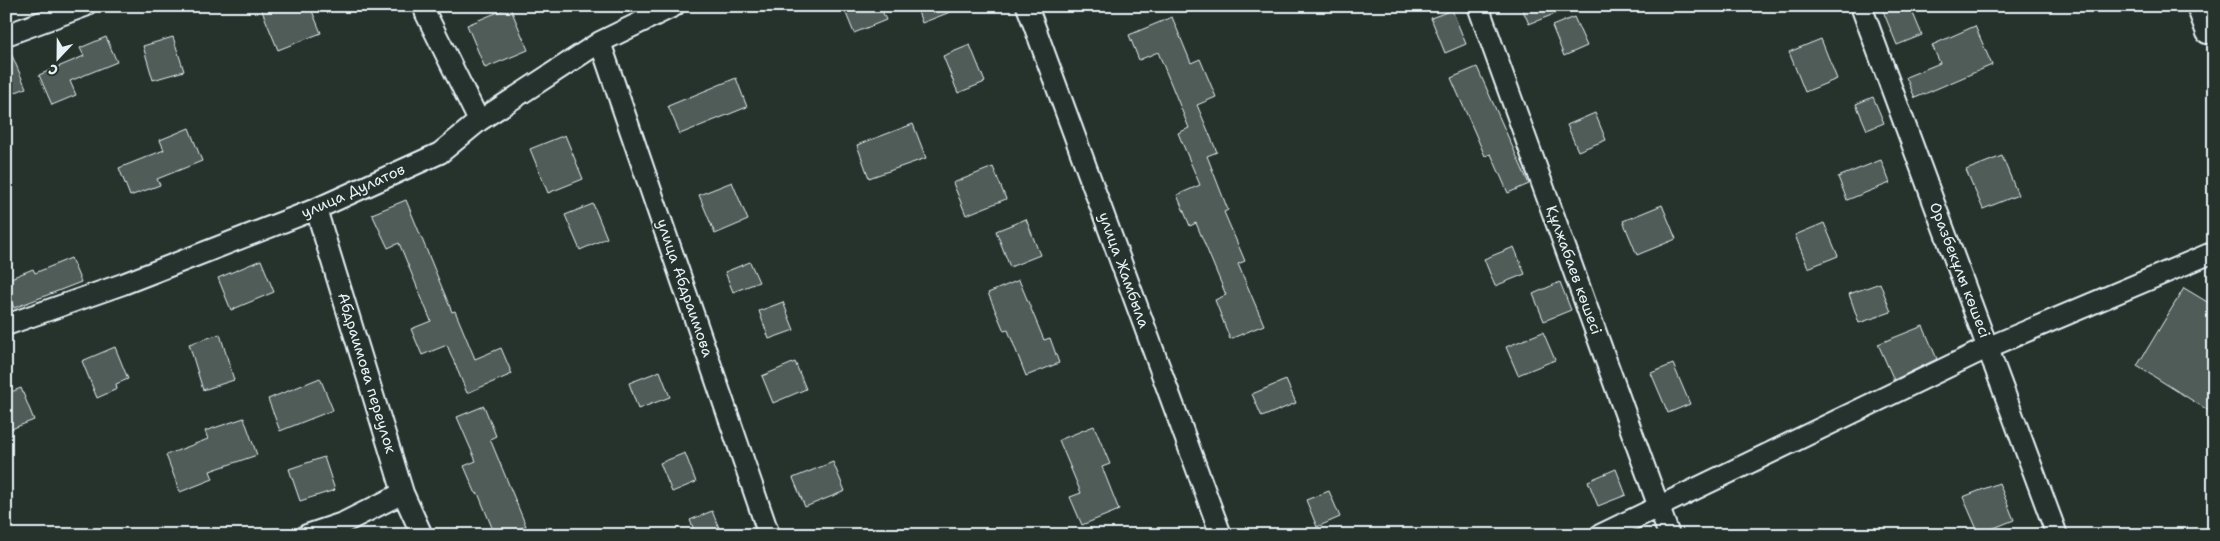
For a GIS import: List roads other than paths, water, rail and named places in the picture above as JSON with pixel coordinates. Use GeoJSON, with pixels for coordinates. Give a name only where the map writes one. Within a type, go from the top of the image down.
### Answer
{"type":"FeatureCollection","features":[{"type":"Feature","properties":{"kind":"street"},"geometry":{"type":"LineString","coordinates":[[6,35],[85,6]]}},
{"type":"Feature","properties":{"kind":"street"},"geometry":{"type":"LineString","coordinates":[[424,6],[426,14],[479,121]]}},
{"type":"Feature","properties":{"kind":"street","name":"улица Дулатов"},"geometry":{"type":"LineString","coordinates":[[6,325],[123,284],[316,209],[440,153],[479,121],[600,42],[674,6]]}},
{"type":"Feature","properties":{"kind":"street","name":"улица Жамбыла"},"geometry":{"type":"LineString","coordinates":[[1027,6],[1221,535]]}},
{"type":"Feature","properties":{"kind":"street","name":"Құлжабаев көшесі"},"geometry":{"type":"LineString","coordinates":[[1478,6],[1669,535]]}},
{"type":"Feature","properties":{"kind":"street","name":"Оразбекұлы көшесі"},"geometry":{"type":"LineString","coordinates":[[1860,6],[1989,347],[2057,535]]}},
{"type":"Feature","properties":{"kind":"street"},"geometry":{"type":"LineString","coordinates":[[2197,6],[2207,32]]}},
{"type":"Feature","properties":{"kind":"street","name":"улица Абдраимова"},"geometry":{"type":"LineString","coordinates":[[600,42],[769,535]]}},
{"type":"Feature","properties":{"kind":"street","name":"Абдраимова переулок"},"geometry":{"type":"LineString","coordinates":[[316,209],[404,492],[422,535]]}},
{"type":"Feature","properties":{"kind":"street"},"geometry":{"type":"LineString","coordinates":[[1600,535],[1989,347],[2214,252]]}},
{"type":"Feature","properties":{"kind":"street"},"geometry":{"type":"LineString","coordinates":[[307,535],[343,523],[404,492]]}}]}
